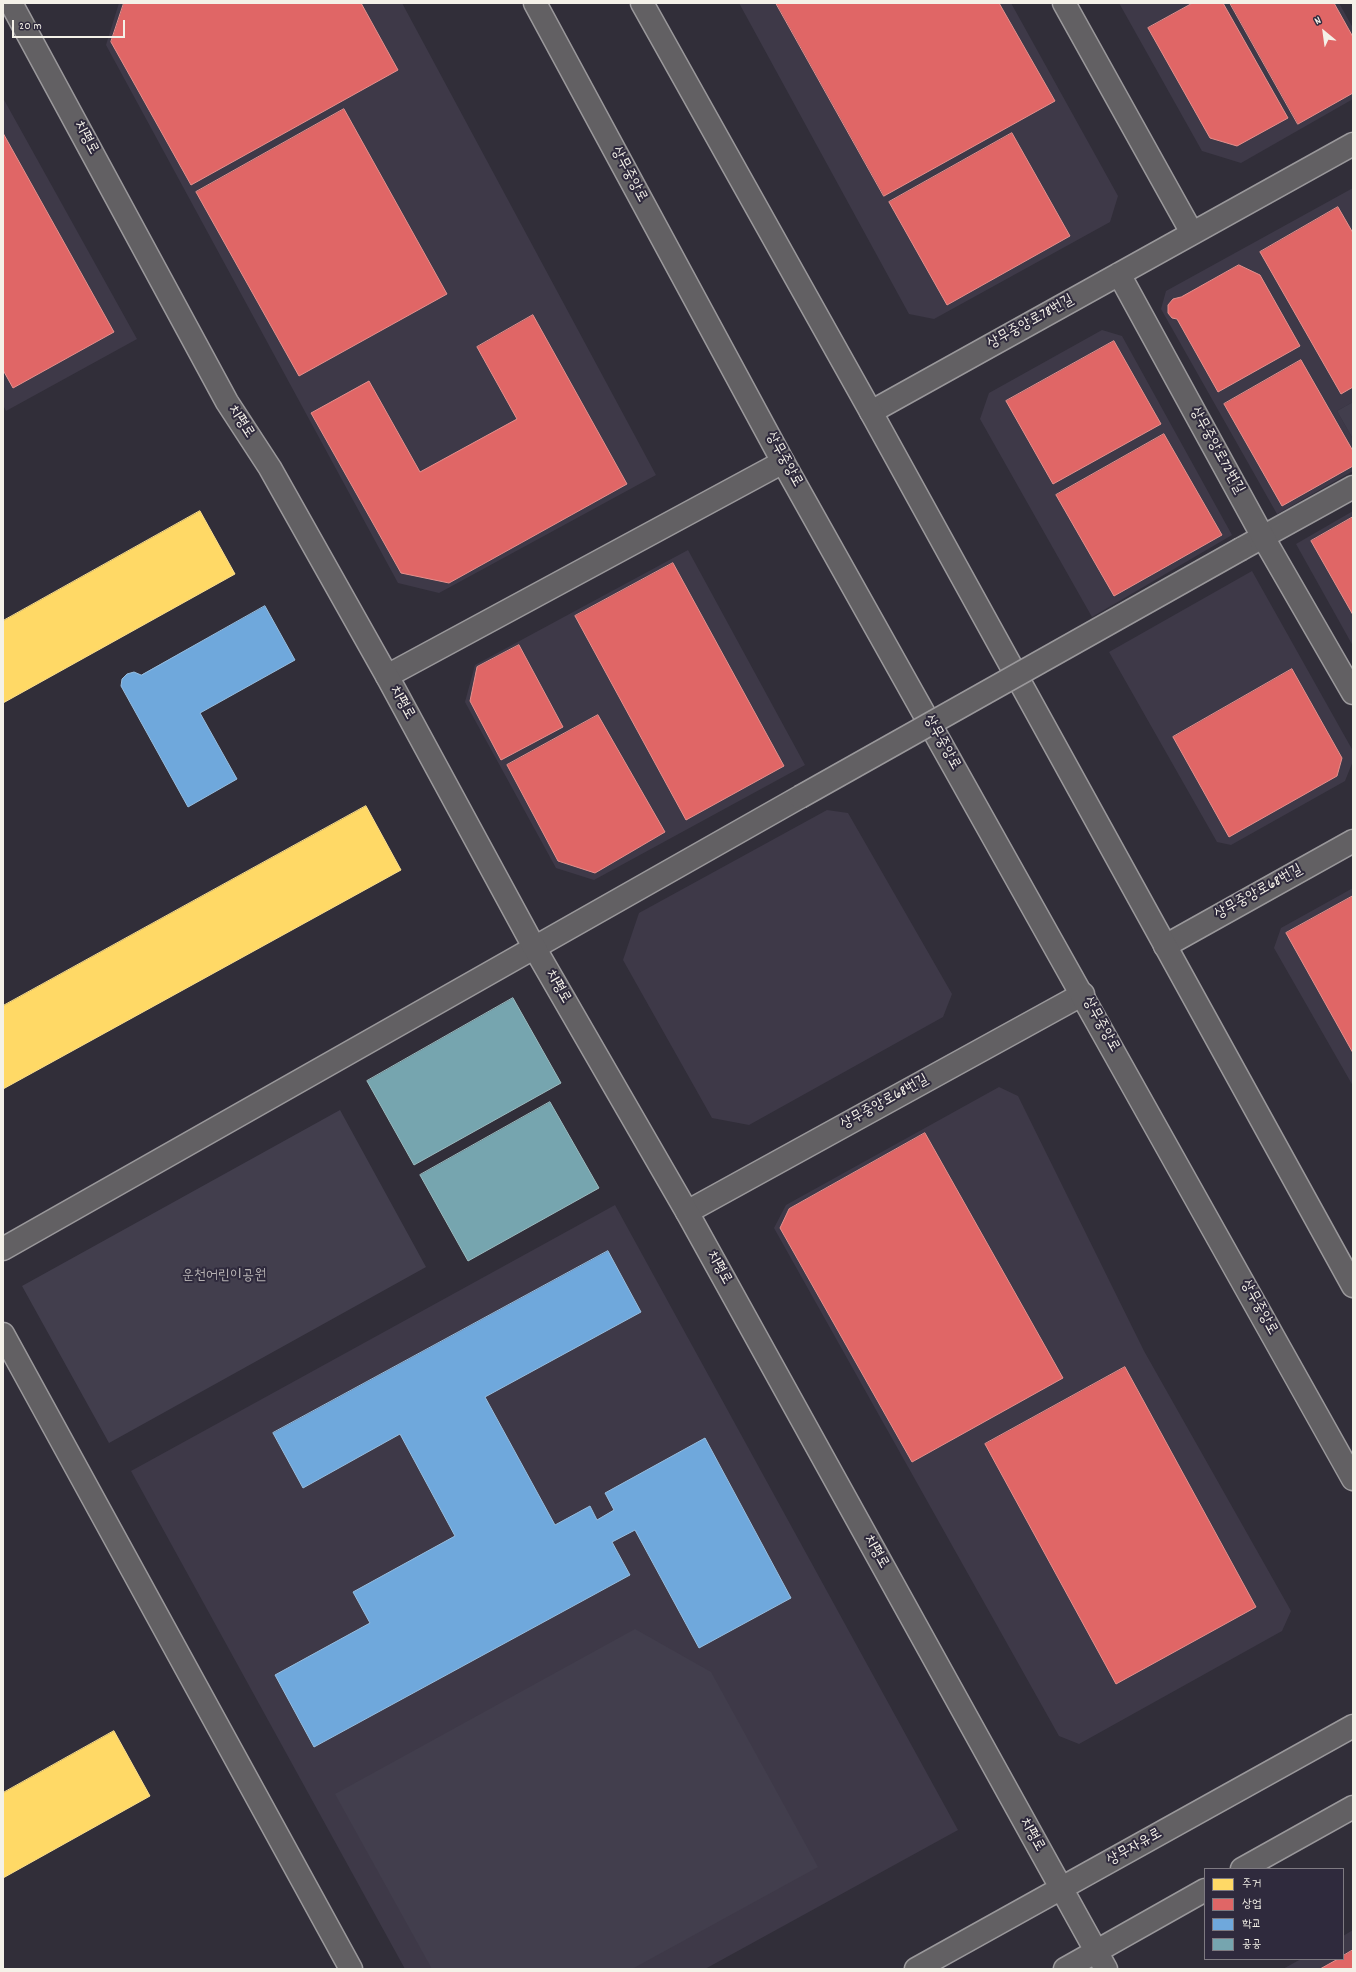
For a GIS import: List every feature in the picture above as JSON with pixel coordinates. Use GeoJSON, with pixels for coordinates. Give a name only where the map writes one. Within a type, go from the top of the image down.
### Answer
{"type":"FeatureCollection","features":[{"type":"Feature","properties":{"kind":"street","name":"치평로"},"geometry":{"type":"LineString","coordinates":[[11,3],[227,402],[270,468],[387,676],[534,947],[687,1212],[1101,1960]]}},
{"type":"Feature","properties":{"kind":"street","name":"상무중앙로"},"geometry":{"type":"LineString","coordinates":[[535,3],[783,462],[1083,994],[1353,1479]]}},
{"type":"Feature","properties":{"kind":"street"},"geometry":{"type":"LineString","coordinates":[[642,3],[871,412],[1353,1286]]}},
{"type":"Feature","properties":{"kind":"street"},"geometry":{"type":"LineString","coordinates":[[1064,3],[1192,233]]}},
{"type":"Feature","properties":{"kind":"street","name":"상무중앙로78번길"},"geometry":{"type":"LineString","coordinates":[[871,412],[1353,144]]}},
{"type":"Feature","properties":{"kind":"street","name":"상무중앙로72번길"},"geometry":{"type":"LineString","coordinates":[[1119,274],[1263,537]]}},
{"type":"Feature","properties":{"kind":"street"},"geometry":{"type":"LineString","coordinates":[[387,676],[783,462]]}},
{"type":"Feature","properties":{"kind":"street"},"geometry":{"type":"LineString","coordinates":[[3,1249],[534,947],[1240,549],[1353,487]]}},
{"type":"Feature","properties":{"kind":"street"},"geometry":{"type":"LineString","coordinates":[[1263,537],[1353,693]]}},
{"type":"Feature","properties":{"kind":"street","name":"상무중앙로68번길"},"geometry":{"type":"LineString","coordinates":[[1165,946],[1353,841]]}},
{"type":"Feature","properties":{"kind":"street","name":"상무중앙로68번길"},"geometry":{"type":"LineString","coordinates":[[687,1212],[1083,994]]}},
{"type":"Feature","properties":{"kind":"street"},"geometry":{"type":"LineString","coordinates":[[3,1334],[351,1969]]}},
{"type":"Feature","properties":{"kind":"street","name":"상무자유로"},"geometry":{"type":"LineString","coordinates":[[916,1969],[1353,1726]]}},
{"type":"Feature","properties":{"kind":"street"},"geometry":{"type":"LineString","coordinates":[[1244,1868],[1353,1807]]}},
{"type":"Feature","properties":{"kind":"street"},"geometry":{"type":"LineString","coordinates":[[1065,1969],[1101,1960],[1204,1891]]}},
{"type":"Feature","properties":{"kind":"shaded area"},"geometry":{"type":"Polygon","coordinates":[[[119,3],[402,3],[656,475],[439,593],[398,583],[106,45],[119,3]]]}},
{"type":"Feature","properties":{"kind":"shaded area"},"geometry":{"type":"Polygon","coordinates":[[[739,3],[1011,3],[1118,196],[1110,222],[934,319],[909,314],[739,3]]]}},
{"type":"Feature","properties":{"kind":"shaded area"},"geometry":{"type":"Polygon","coordinates":[[[1119,3],[1339,3],[1353,28],[1353,99],[1241,163],[1202,151],[1119,3]]]}},
{"type":"Feature","properties":{"kind":"shaded area"},"geometry":{"type":"Polygon","coordinates":[[[3,98],[137,339],[6,411],[3,405],[3,98]]]}},
{"type":"Feature","properties":{"kind":"shaded area"},"geometry":{"type":"Polygon","coordinates":[[[1353,188],[1353,402],[1337,411],[1353,439],[1353,471],[1277,514],[1161,309],[1166,291],[1353,188]]]}},
{"type":"Feature","properties":{"kind":"shaded area"},"geometry":{"type":"Polygon","coordinates":[[[1102,330],[1122,336],[1232,535],[1092,617],[980,419],[989,393],[1102,330]]]}},
{"type":"Feature","properties":{"kind":"shaded area"},"geometry":{"type":"Polygon","coordinates":[[[1353,511],[1353,646],[1296,544],[1353,511]]]}},
{"type":"Feature","properties":{"kind":"shaded area"},"geometry":{"type":"Polygon","coordinates":[[[688,550],[805,765],[594,880],[556,868],[465,702],[475,665],[688,550]]]}},
{"type":"Feature","properties":{"kind":"shaded area"},"geometry":{"type":"Polygon","coordinates":[[[1252,571],[1353,751],[1353,761],[1345,781],[1231,845],[1217,842],[1109,652],[1252,571]]]}},
{"type":"Feature","properties":{"kind":"shaded area"},"geometry":{"type":"Polygon","coordinates":[[[827,810],[848,813],[952,994],[943,1017],[749,1125],[712,1118],[623,960],[639,913],[827,810]]]}},
{"type":"Feature","properties":{"kind":"shaded area"},"geometry":{"type":"Polygon","coordinates":[[[1353,888],[1353,1086],[1274,948],[1281,928],[1353,888]]]}},
{"type":"Feature","properties":{"kind":"shaded area"},"geometry":{"type":"Polygon","coordinates":[[[999,1087],[1018,1096],[1144,1351],[1291,1611],[1282,1631],[1079,1744],[1059,1736],[774,1228],[786,1205],[999,1087]]]}},
{"type":"Feature","properties":{"kind":"shaded area"},"geometry":{"type":"Polygon","coordinates":[[[615,1205],[958,1830],[705,1969],[405,1969],[131,1471],[615,1205]]]}},
{"type":"Feature","properties":{"kind":"shaded area"},"geometry":{"type":"Polygon","coordinates":[[[1353,1930],[1353,1969],[1283,1969],[1299,1960],[1344,1960],[1344,1935],[1353,1930]]]}},
{"type":"Feature","properties":{"kind":"green space"},"geometry":{"type":"Polygon","coordinates":[[[1353,402],[1353,439],[1337,411],[1353,402]]]}},
{"type":"Feature","properties":{"kind":"green space","name":"운천어린이공원"},"geometry":{"type":"Polygon","coordinates":[[[340,1110],[426,1267],[109,1443],[22,1286],[340,1110]]]}},
{"type":"Feature","properties":{"kind":"green space"},"geometry":{"type":"Polygon","coordinates":[[[635,1629],[711,1672],[818,1867],[632,1969],[432,1969],[335,1794],[635,1629]]]}},
{"type":"Feature","properties":{"kind":"building: 주거"},"geometry":{"type":"Polygon","coordinates":[[[200,511],[235,574],[3,703],[3,621],[200,511]]]}},
{"type":"Feature","properties":{"kind":"building: 주거"},"geometry":{"type":"Polygon","coordinates":[[[366,806],[401,870],[3,1089],[3,1006],[366,806]]]}},
{"type":"Feature","properties":{"kind":"building: 주거"},"geometry":{"type":"Polygon","coordinates":[[[114,1731],[150,1796],[3,1878],[3,1793],[114,1731]]]}},
{"type":"Feature","properties":{"kind":"building: 상업"},"geometry":{"type":"Polygon","coordinates":[[[124,3],[361,3],[398,70],[191,185],[111,42],[124,3]]]}},
{"type":"Feature","properties":{"kind":"building: 상업"},"geometry":{"type":"Polygon","coordinates":[[[776,3],[999,3],[1055,101],[884,196],[776,3]]]}},
{"type":"Feature","properties":{"kind":"building: 상업"},"geometry":{"type":"Polygon","coordinates":[[[1193,3],[1223,3],[1288,118],[1237,146],[1210,138],[1148,28],[1193,3]]]}},
{"type":"Feature","properties":{"kind":"building: 상업"},"geometry":{"type":"Polygon","coordinates":[[[1230,3],[1334,3],[1353,37],[1353,93],[1298,124],[1230,3]]]}},
{"type":"Feature","properties":{"kind":"building: 상업"},"geometry":{"type":"Polygon","coordinates":[[[344,109],[447,294],[299,376],[196,192],[344,109]]]}},
{"type":"Feature","properties":{"kind":"building: 상업"},"geometry":{"type":"Polygon","coordinates":[[[3,133],[114,332],[13,388],[3,370],[3,133]]]}},
{"type":"Feature","properties":{"kind":"building: 상업"},"geometry":{"type":"Polygon","coordinates":[[[1012,133],[1070,236],[947,305],[889,202],[1012,133]]]}},
{"type":"Feature","properties":{"kind":"building: 상업"},"geometry":{"type":"Polygon","coordinates":[[[1338,207],[1353,233],[1353,387],[1341,394],[1260,252],[1338,207]]]}},
{"type":"Feature","properties":{"kind":"building: 상업"},"geometry":{"type":"Polygon","coordinates":[[[1239,265],[1260,275],[1300,346],[1218,392],[1177,319],[1172,318],[1168,313],[1168,305],[1173,299],[1181,297],[1239,265]]]}},
{"type":"Feature","properties":{"kind":"building: 상업"},"geometry":{"type":"Polygon","coordinates":[[[533,315],[627,484],[449,583],[401,573],[311,413],[369,381],[420,472],[517,419],[477,347],[533,315]]]}},
{"type":"Feature","properties":{"kind":"building: 상업"},"geometry":{"type":"Polygon","coordinates":[[[1114,341],[1161,424],[1053,484],[1006,401],[1114,341]]]}},
{"type":"Feature","properties":{"kind":"building: 상업"},"geometry":{"type":"Polygon","coordinates":[[[1301,360],[1353,451],[1353,466],[1282,506],[1224,404],[1301,360]]]}},
{"type":"Feature","properties":{"kind":"building: 상업"},"geometry":{"type":"Polygon","coordinates":[[[1164,434],[1222,535],[1114,596],[1056,495],[1164,434]]]}},
{"type":"Feature","properties":{"kind":"building: 상업"},"geometry":{"type":"Polygon","coordinates":[[[1353,517],[1353,615],[1311,541],[1353,517]]]}},
{"type":"Feature","properties":{"kind":"building: 상업"},"geometry":{"type":"Polygon","coordinates":[[[673,563],[784,766],[686,820],[575,616],[673,563]]]}},
{"type":"Feature","properties":{"kind":"building: 상업"},"geometry":{"type":"Polygon","coordinates":[[[519,645],[563,727],[501,760],[470,701],[477,667],[519,645]]]}},
{"type":"Feature","properties":{"kind":"building: 상업"},"geometry":{"type":"Polygon","coordinates":[[[1292,669],[1342,758],[1337,776],[1229,837],[1173,737],[1292,669]]]}},
{"type":"Feature","properties":{"kind":"building: 상업"},"geometry":{"type":"Polygon","coordinates":[[[598,715],[665,832],[595,873],[558,861],[507,765],[598,715]]]}},
{"type":"Feature","properties":{"kind":"building: 상업"},"geometry":{"type":"Polygon","coordinates":[[[1353,896],[1353,1053],[1286,933],[1353,896]]]}},
{"type":"Feature","properties":{"kind":"building: 상업"},"geometry":{"type":"Polygon","coordinates":[[[925,1133],[1063,1378],[912,1462],[780,1228],[789,1209],[925,1133]]]}},
{"type":"Feature","properties":{"kind":"building: 상업"},"geometry":{"type":"Polygon","coordinates":[[[1125,1367],[1256,1607],[1116,1684],[985,1444],[1125,1367]]]}},
{"type":"Feature","properties":{"kind":"building: 상업"},"geometry":{"type":"Polygon","coordinates":[[[1353,1950],[1353,1969],[1320,1969],[1336,1960],[1344,1960],[1344,1955],[1353,1950]]]}},
{"type":"Feature","properties":{"kind":"building: 학교"},"geometry":{"type":"Polygon","coordinates":[[[265,606],[295,660],[200,713],[237,779],[188,807],[121,686],[122,679],[127,674],[134,672],[141,675],[265,606]]]}},
{"type":"Feature","properties":{"kind":"building: 학교"},"geometry":{"type":"Polygon","coordinates":[[[608,1251],[641,1312],[485,1397],[555,1525],[590,1506],[597,1520],[614,1510],[605,1493],[705,1438],[791,1598],[699,1648],[635,1530],[612,1542],[630,1575],[314,1747],[275,1675],[370,1623],[353,1592],[455,1536],[400,1434],[303,1488],[273,1433],[608,1251]]]}},
{"type":"Feature","properties":{"kind":"building: 공공"},"geometry":{"type":"Polygon","coordinates":[[[513,998],[561,1083],[414,1165],[367,1081],[513,998]]]}},
{"type":"Feature","properties":{"kind":"building: 공공"},"geometry":{"type":"Polygon","coordinates":[[[550,1102],[599,1188],[468,1261],[420,1175],[550,1102]]]}}]}
